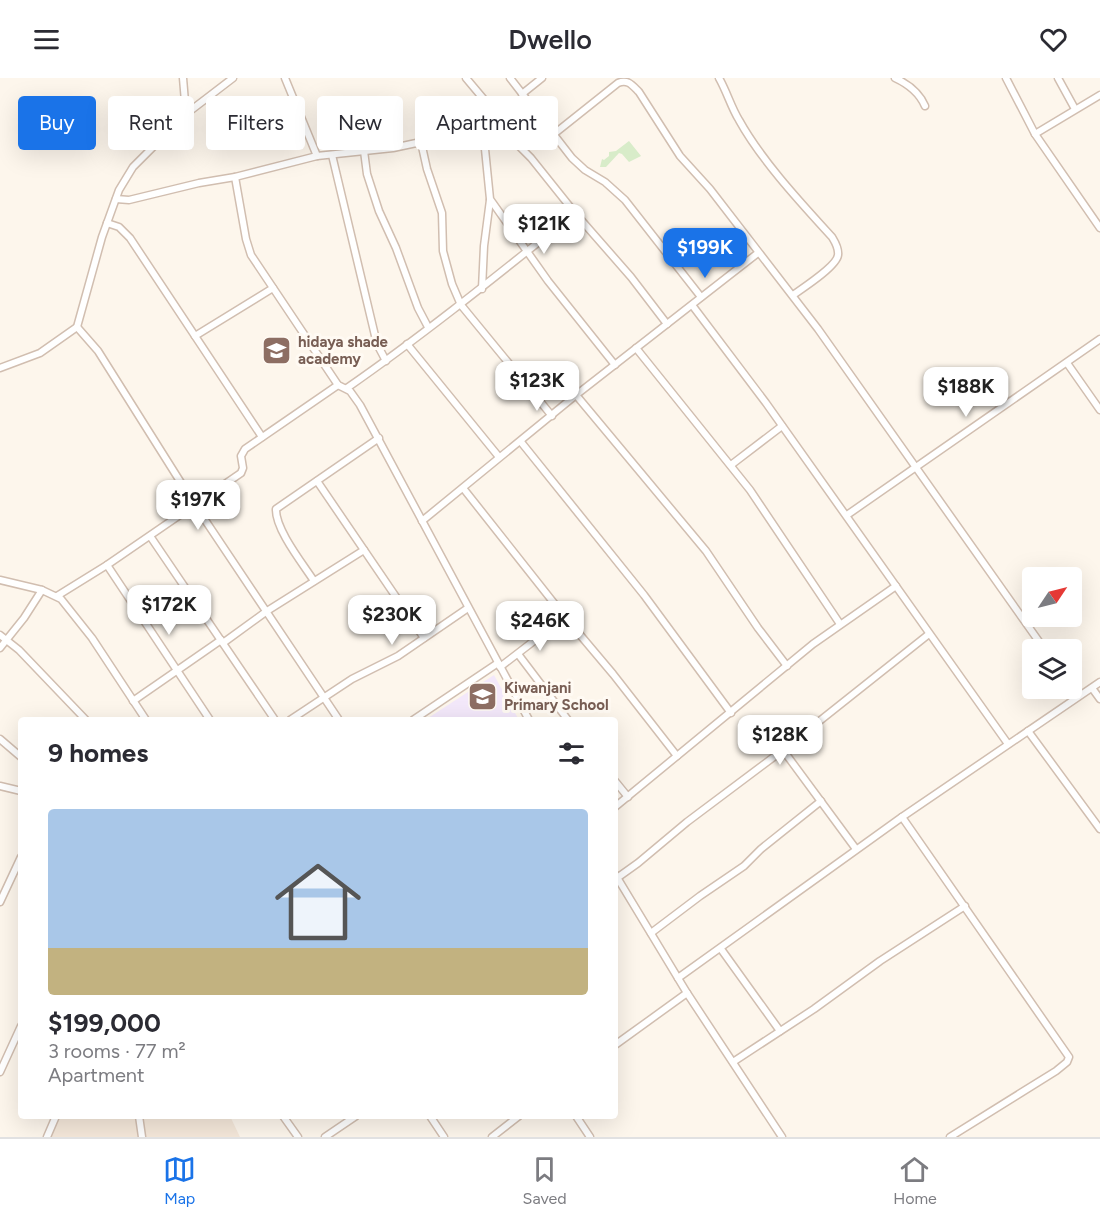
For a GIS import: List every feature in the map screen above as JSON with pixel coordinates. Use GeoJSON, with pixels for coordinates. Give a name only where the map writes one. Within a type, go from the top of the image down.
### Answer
{"type":"FeatureCollection","features":[{"type":"Feature","properties":{"kind":"street"},"geometry":{"type":"LineString","coordinates":[[183,78],[184,96]]}},
{"type":"Feature","properties":{"kind":"street"},"geometry":{"type":"LineString","coordinates":[[194,108],[233,78]]}},
{"type":"Feature","properties":{"kind":"street"},"geometry":{"type":"LineString","coordinates":[[285,78],[317,156]]}},
{"type":"Feature","properties":{"kind":"street"},"geometry":{"type":"LineString","coordinates":[[466,78],[481,96]]}},
{"type":"Feature","properties":{"kind":"street"},"geometry":{"type":"LineString","coordinates":[[510,78],[522,94],[542,78]]}},
{"type":"Feature","properties":{"kind":"street"},"geometry":{"type":"LineString","coordinates":[[719,78],[725,94],[747,133],[837,246],[838,254],[834,264],[793,295]]}},
{"type":"Feature","properties":{"kind":"street"},"geometry":{"type":"LineString","coordinates":[[895,78],[920,96],[925,106]]}},
{"type":"Feature","properties":{"kind":"street"},"geometry":{"type":"LineString","coordinates":[[1006,78],[1035,134],[1100,228]]}},
{"type":"Feature","properties":{"kind":"street"},"geometry":{"type":"LineString","coordinates":[[1058,78],[1075,109]]}},
{"type":"Feature","properties":{"kind":"street"},"geometry":{"type":"LineString","coordinates":[[558,131],[618,83],[623,81],[631,84],[639,92],[680,156],[710,189],[793,295],[1038,639]]}},
{"type":"Feature","properties":{"kind":"street"},"geometry":{"type":"LineString","coordinates":[[1035,134],[1100,95]]}},
{"type":"Feature","properties":{"kind":"street"},"geometry":{"type":"LineString","coordinates":[[558,139],[579,164],[605,182],[625,200],[701,297]]}},
{"type":"Feature","properties":{"kind":"street"},"geometry":{"type":"LineString","coordinates":[[116,199],[129,200],[317,156],[415,143]]}},
{"type":"Feature","properties":{"kind":"street"},"geometry":{"type":"LineString","coordinates":[[0,368],[33,357],[77,327],[96,254],[116,199],[133,167],[148,150]]}},
{"type":"Feature","properties":{"kind":"street"},"geometry":{"type":"LineString","coordinates":[[423,150],[442,213],[443,251],[461,306],[552,416]]}},
{"type":"Feature","properties":{"kind":"street"},"geometry":{"type":"LineString","coordinates":[[482,289],[483,254],[490,199],[485,150]]}},
{"type":"Feature","properties":{"kind":"street"},"geometry":{"type":"LineString","coordinates":[[523,150],[631,277],[667,324]]}},
{"type":"Feature","properties":{"kind":"street"},"geometry":{"type":"LineString","coordinates":[[364,151],[367,174],[379,211],[396,248],[418,308],[428,327]]}},
{"type":"Feature","properties":{"kind":"street"},"geometry":{"type":"LineString","coordinates":[[332,155],[377,344],[386,361]]}},
{"type":"Feature","properties":{"kind":"street"},"geometry":{"type":"LineString","coordinates":[[235,177],[248,247],[338,384],[347,388],[360,405],[527,717]]}},
{"type":"Feature","properties":{"kind":"street"},"geometry":{"type":"LineString","coordinates":[[490,199],[548,281],[615,365]]}},
{"type":"Feature","properties":{"kind":"street"},"geometry":{"type":"LineString","coordinates":[[347,388],[386,361],[428,327],[461,306],[575,213]]}},
{"type":"Feature","properties":{"kind":"street"},"geometry":{"type":"LineString","coordinates":[[107,223],[119,227],[127,234],[262,437]]}},
{"type":"Feature","properties":{"kind":"street"},"geometry":{"type":"LineString","coordinates":[[422,521],[576,395],[758,253]]}},
{"type":"Feature","properties":{"kind":"street"},"geometry":{"type":"LineString","coordinates":[[195,336],[273,288]]}},
{"type":"Feature","properties":{"kind":"street"},"geometry":{"type":"LineString","coordinates":[[692,305],[847,515],[1008,744]]}},
{"type":"Feature","properties":{"kind":"street"},"geometry":{"type":"LineString","coordinates":[[77,327],[98,351],[195,505],[337,717]]}},
{"type":"Feature","properties":{"kind":"street"},"geometry":{"type":"LineString","coordinates":[[847,515],[1100,339]]}},
{"type":"Feature","properties":{"kind":"street"},"geometry":{"type":"LineString","coordinates":[[407,344],[499,457]]}},
{"type":"Feature","properties":{"kind":"street"},"geometry":{"type":"LineString","coordinates":[[636,348],[731,465],[840,624]]}},
{"type":"Feature","properties":{"kind":"street"},"geometry":{"type":"LineString","coordinates":[[1066,363],[1100,410]]}},
{"type":"Feature","properties":{"kind":"street"},"geometry":{"type":"LineString","coordinates":[[57,596],[107,565],[241,473],[243,470],[242,453],[338,384]]}},
{"type":"Feature","properties":{"kind":"street"},"geometry":{"type":"LineString","coordinates":[[576,395],[706,551],[758,628],[787,666]]}},
{"type":"Feature","properties":{"kind":"street"},"geometry":{"type":"LineString","coordinates":[[731,465],[782,426]]}},
{"type":"Feature","properties":{"kind":"street"},"geometry":{"type":"LineString","coordinates":[[314,581],[283,531],[276,513],[279,506],[379,438]]}},
{"type":"Feature","properties":{"kind":"street"},"geometry":{"type":"LineString","coordinates":[[521,442],[651,604],[731,713]]}},
{"type":"Feature","properties":{"kind":"street"},"geometry":{"type":"LineString","coordinates":[[317,481],[424,638]]}},
{"type":"Feature","properties":{"kind":"street"},"geometry":{"type":"LineString","coordinates":[[463,488],[677,756]]}},
{"type":"Feature","properties":{"kind":"street"},"geometry":{"type":"LineString","coordinates":[[150,536],[273,717]]}},
{"type":"Feature","properties":{"kind":"street"},"geometry":{"type":"LineString","coordinates":[[133,701],[267,611],[364,550]]}},
{"type":"Feature","properties":{"kind":"street"},"geometry":{"type":"LineString","coordinates":[[107,565],[208,717]]}},
{"type":"Feature","properties":{"kind":"street"},"geometry":{"type":"LineString","coordinates":[[0,580],[42,590],[57,596],[66,604],[144,717]]}},
{"type":"Feature","properties":{"kind":"street"},"geometry":{"type":"LineString","coordinates":[[618,805],[840,624],[896,586]]}},
{"type":"Feature","properties":{"kind":"street"},"geometry":{"type":"LineString","coordinates":[[0,648],[3,637],[24,618],[42,590]]}},
{"type":"Feature","properties":{"kind":"street"},"geometry":{"type":"LineString","coordinates":[[296,717],[352,679],[398,656],[468,608]]}},
{"type":"Feature","properties":{"kind":"street"},"geometry":{"type":"LineString","coordinates":[[418,717],[518,654],[565,617]]}},
{"type":"Feature","properties":{"kind":"street"},"geometry":{"type":"LineString","coordinates":[[618,875],[638,864],[687,822],[783,750],[929,634]]}},
{"type":"Feature","properties":{"kind":"street"},"geometry":{"type":"LineString","coordinates":[[3,637],[19,650],[83,717]]}},
{"type":"Feature","properties":{"kind":"street"},"geometry":{"type":"LineString","coordinates":[[518,654],[566,717]]}},
{"type":"Feature","properties":{"kind":"street"},"geometry":{"type":"LineString","coordinates":[[1082,694],[1100,682]]}},
{"type":"Feature","properties":{"kind":"street"},"geometry":{"type":"LineString","coordinates":[[1092,688],[1100,699]]}},
{"type":"Feature","properties":{"kind":"street"},"geometry":{"type":"LineString","coordinates":[[678,978],[856,849],[1074,699]]}},
{"type":"Feature","properties":{"kind":"street"},"geometry":{"type":"LineString","coordinates":[[1028,731],[1100,829]]}},
{"type":"Feature","properties":{"kind":"street"},"geometry":{"type":"LineString","coordinates":[[0,739],[18,754]]}},
{"type":"Feature","properties":{"kind":"street"},"geometry":{"type":"LineString","coordinates":[[783,750],[856,849]]}},
{"type":"Feature","properties":{"kind":"street"},"geometry":{"type":"LineString","coordinates":[[618,785],[628,797]]}},
{"type":"Feature","properties":{"kind":"street"},"geometry":{"type":"LineString","coordinates":[[0,786],[18,790]]}},
{"type":"Feature","properties":{"kind":"street"},"geometry":{"type":"LineString","coordinates":[[651,933],[744,866],[761,849],[821,801]]}},
{"type":"Feature","properties":{"kind":"street"},"geometry":{"type":"LineString","coordinates":[[902,817],[1053,1030],[1069,1059],[1056,1071],[950,1137]]}},
{"type":"Feature","properties":{"kind":"street"},"geometry":{"type":"LineString","coordinates":[[0,902],[18,863]]}},
{"type":"Feature","properties":{"kind":"street"},"geometry":{"type":"LineString","coordinates":[[618,879],[687,993],[782,1137]]}},
{"type":"Feature","properties":{"kind":"street"},"geometry":{"type":"LineString","coordinates":[[734,1062],[880,961],[965,906]]}},
{"type":"Feature","properties":{"kind":"street"},"geometry":{"type":"LineString","coordinates":[[721,949],[780,1031]]}},
{"type":"Feature","properties":{"kind":"street"},"geometry":{"type":"LineString","coordinates":[[618,1043],[687,993]]}},
{"type":"Feature","properties":{"kind":"street"},"geometry":{"type":"LineString","coordinates":[[0,1072],[18,1033]]}},
{"type":"Feature","properties":{"kind":"street"},"geometry":{"type":"LineString","coordinates":[[47,1137],[55,1119]]}},
{"type":"Feature","properties":{"kind":"street"},"geometry":{"type":"LineString","coordinates":[[139,1119],[142,1137]]}},
{"type":"Feature","properties":{"kind":"street"},"geometry":{"type":"LineString","coordinates":[[285,1119],[298,1137]]}},
{"type":"Feature","properties":{"kind":"street"},"geometry":{"type":"LineString","coordinates":[[325,1137],[352,1119]]}},
{"type":"Feature","properties":{"kind":"street"},"geometry":{"type":"LineString","coordinates":[[432,1119],[440,1136]]}},
{"type":"Feature","properties":{"kind":"street"},"geometry":{"type":"LineString","coordinates":[[492,1137],[515,1119]]}},
{"type":"Feature","properties":{"kind":"street"},"geometry":{"type":"LineString","coordinates":[[578,1119],[590,1137]]}},
{"type":"Feature","properties":{"kind":"shaded area","name":"Kiwanjani Primary School"},"geometry":{"type":"Polygon","coordinates":[[[494,675],[517,717],[430,717],[494,675]]]}},
{"type":"Feature","properties":{"kind":"shaded area"},"geometry":{"type":"Polygon","coordinates":[[[55,1119],[231,1119],[240,1137],[47,1137],[55,1119]]]}},
{"type":"Feature","properties":{"kind":"green space"},"geometry":{"type":"Polygon","coordinates":[[[629,141],[641,156],[629,162],[619,153],[606,167],[600,167],[602,159],[609,156],[609,152],[616,151],[629,141]]]}},
{"type":"Feature","properties":{"kind":"place","name":"hidaya shade academy"},"geometry":{"type":"Point","coordinates":[277,351]}},
{"type":"Feature","properties":{"kind":"place","name":"Kiwanjani Primary School"},"geometry":{"type":"Point","coordinates":[483,697]}}]}
